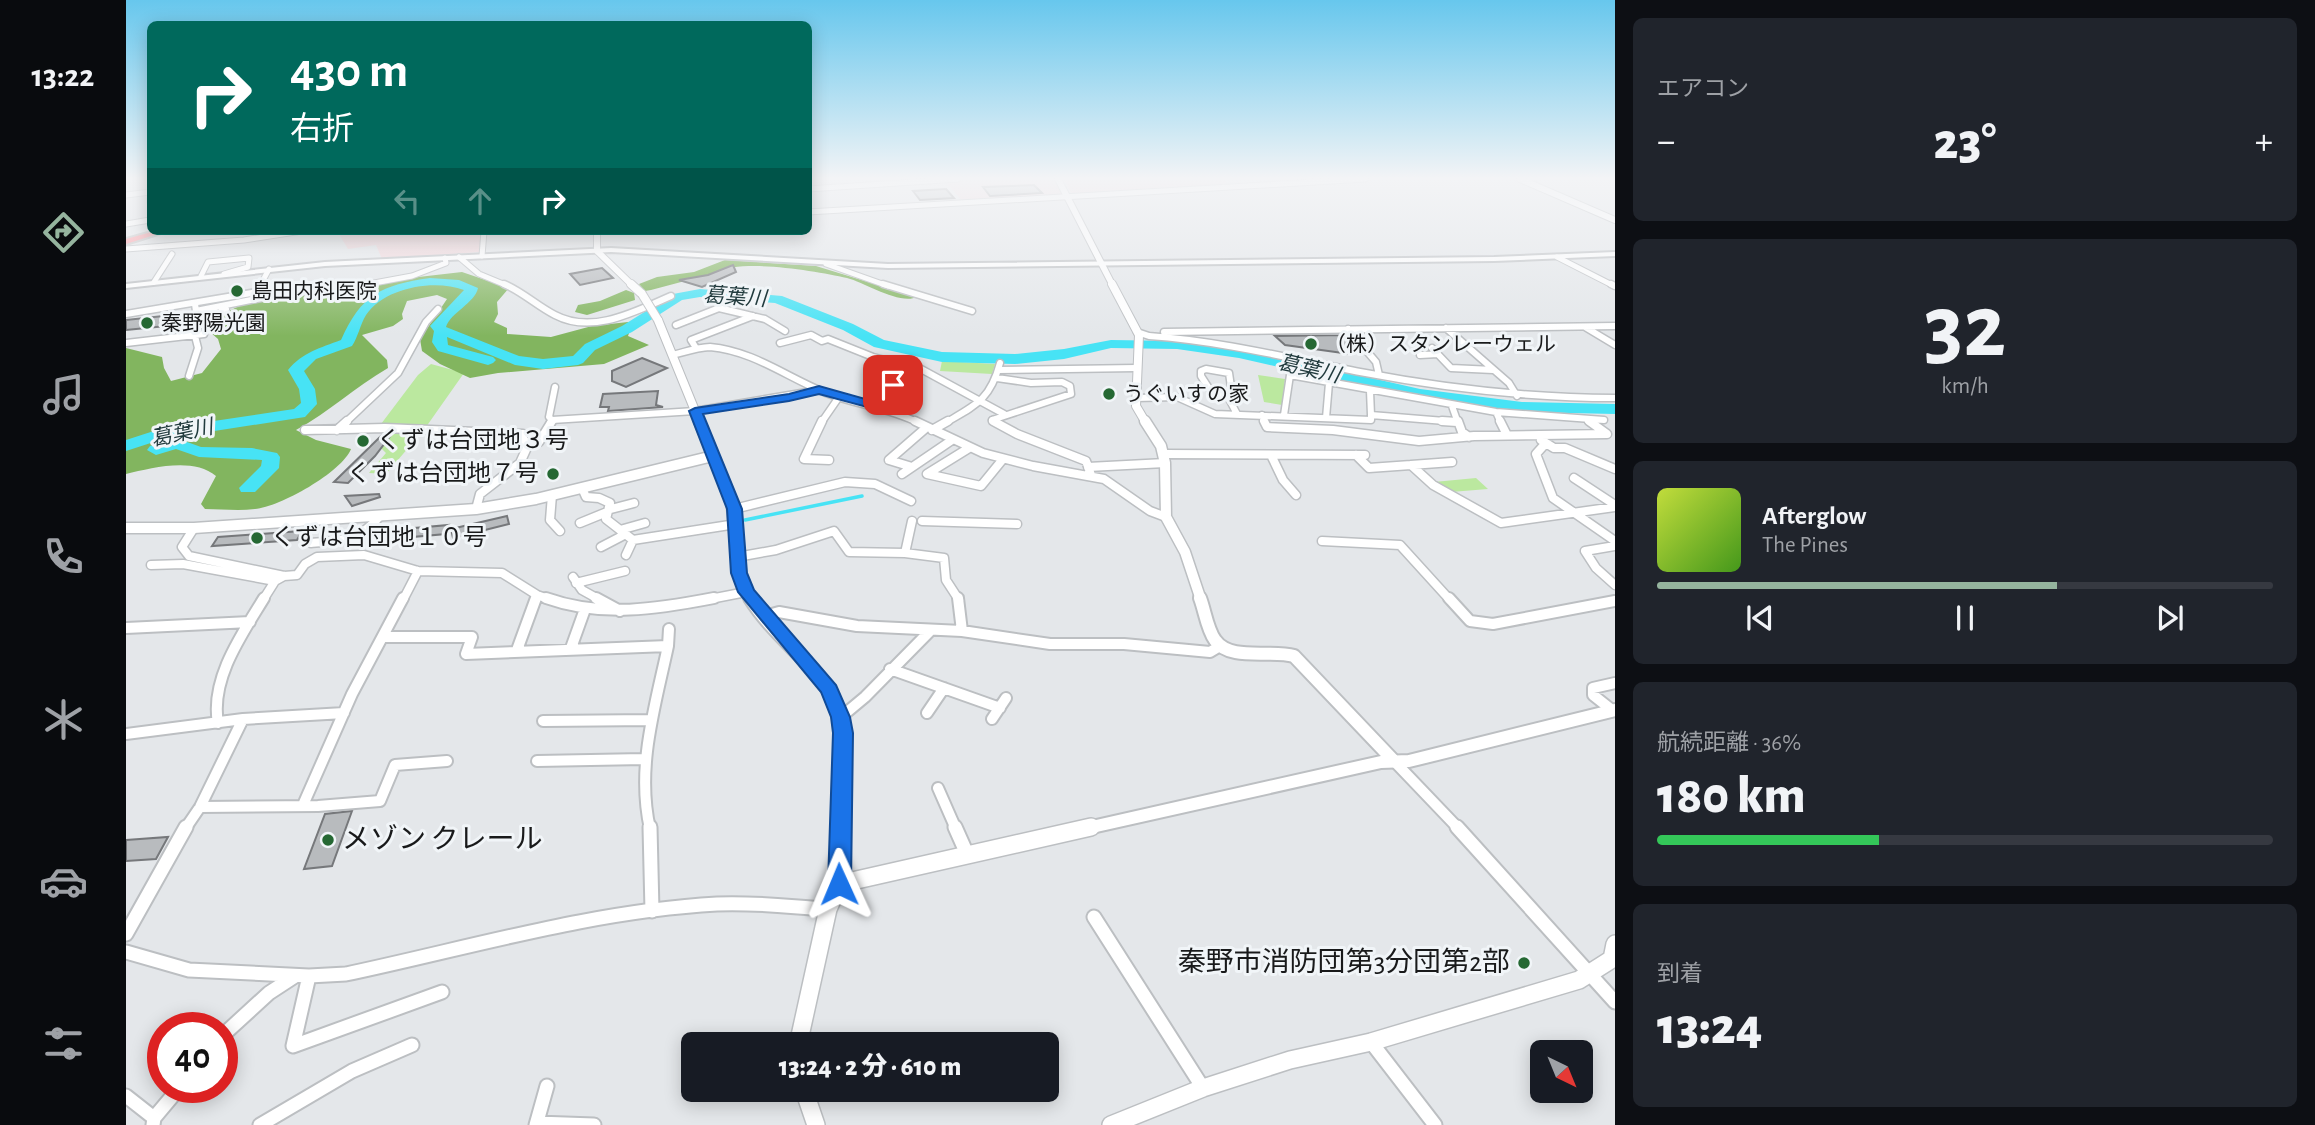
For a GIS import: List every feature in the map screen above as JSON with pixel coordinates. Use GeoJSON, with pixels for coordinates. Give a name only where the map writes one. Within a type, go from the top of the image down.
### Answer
{"type":"FeatureCollection","features":[{"type":"Feature","properties":{"kind":"highway"},"geometry":{"type":"LineString","coordinates":[[126,242],[150,235]]}},
{"type":"Feature","properties":{"kind":"main road"},"geometry":{"type":"LineString","coordinates":[[126,286],[269,269],[597,251],[672,252],[826,264],[900,266],[1615,254]]}},
{"type":"Feature","properties":{"kind":"street"},"geometry":{"type":"LineString","coordinates":[[1086,232],[1138,334],[1136,398],[1139,415],[1161,446],[1165,458],[1166,517],[1185,552],[1214,639],[1220,646],[1236,651],[1281,651],[1294,656],[1392,760],[1405,770],[1615,1002]]}},
{"type":"Feature","properties":{"kind":"street"},"geometry":{"type":"LineString","coordinates":[[126,249],[280,235]]}},
{"type":"Feature","properties":{"kind":"street"},"geometry":{"type":"LineString","coordinates":[[300,235],[301,242]]}},
{"type":"Feature","properties":{"kind":"street"},"geometry":{"type":"LineString","coordinates":[[482,256],[484,235]]}},
{"type":"Feature","properties":{"kind":"street"},"geometry":{"type":"LineString","coordinates":[[597,235],[597,251],[642,294],[673,355],[734,509],[739,573],[746,592],[820,676],[841,717],[843,733],[839,884],[828,909],[801,1032]]}},
{"type":"Feature","properties":{"kind":"street"},"geometry":{"type":"LineString","coordinates":[[274,236],[275,245]]}},
{"type":"Feature","properties":{"kind":"street"},"geometry":{"type":"LineString","coordinates":[[154,282],[172,254]]}},
{"type":"Feature","properties":{"kind":"street"},"geometry":{"type":"LineString","coordinates":[[459,257],[475,274],[513,288],[562,318],[577,321],[602,322],[671,296]]}},
{"type":"Feature","properties":{"kind":"street"},"geometry":{"type":"LineString","coordinates":[[1557,257],[1615,286]]}},
{"type":"Feature","properties":{"kind":"street"},"geometry":{"type":"LineString","coordinates":[[201,276],[208,262],[249,258],[248,267],[225,274]]}},
{"type":"Feature","properties":{"kind":"street"},"geometry":{"type":"LineString","coordinates":[[126,314],[256,295],[337,288],[413,274],[446,263],[445,258]]}},
{"type":"Feature","properties":{"kind":"street"},"geometry":{"type":"LineString","coordinates":[[826,264],[837,270],[972,311]]}},
{"type":"Feature","properties":{"kind":"street"},"geometry":{"type":"LineString","coordinates":[[126,343],[204,334],[204,325],[213,315],[256,295],[269,269]]}},
{"type":"Feature","properties":{"kind":"street"},"geometry":{"type":"LineString","coordinates":[[1597,278],[1615,277]]}},
{"type":"Feature","properties":{"kind":"street"},"geometry":{"type":"LineString","coordinates":[[195,304],[196,311],[233,304]]}},
{"type":"Feature","properties":{"kind":"street"},"geometry":{"type":"LineString","coordinates":[[676,325],[719,308],[774,323],[785,331]]}},
{"type":"Feature","properties":{"kind":"street"},"geometry":{"type":"LineString","coordinates":[[337,430],[398,373],[426,322],[438,309]]}},
{"type":"Feature","properties":{"kind":"street"},"geometry":{"type":"LineString","coordinates":[[696,348],[691,340],[753,316]]}},
{"type":"Feature","properties":{"kind":"street"},"geometry":{"type":"LineString","coordinates":[[1584,326],[1615,345]]}},
{"type":"Feature","properties":{"kind":"street"},"geometry":{"type":"LineString","coordinates":[[1138,334],[1615,326]]}},
{"type":"Feature","properties":{"kind":"street"},"geometry":{"type":"LineString","coordinates":[[1446,328],[1509,383],[1517,396]]}},
{"type":"Feature","properties":{"kind":"street"},"geometry":{"type":"LineString","coordinates":[[1348,329],[1376,362],[1379,375]]}},
{"type":"Feature","properties":{"kind":"street"},"geometry":{"type":"LineString","coordinates":[[1138,334],[1255,348],[1379,375],[1517,396],[1615,398]]}},
{"type":"Feature","properties":{"kind":"street"},"geometry":{"type":"LineString","coordinates":[[780,343],[811,335],[822,341],[828,339],[873,357],[921,369],[1004,414]]}},
{"type":"Feature","properties":{"kind":"street"},"geometry":{"type":"LineString","coordinates":[[189,376],[198,348],[195,336]]}},
{"type":"Feature","properties":{"kind":"street"},"geometry":{"type":"LineString","coordinates":[[673,355],[696,348],[718,348],[767,362],[819,390],[892,410],[969,448],[1003,459],[1089,471],[1165,458],[1270,455],[1361,455],[1369,468],[1452,462]]}},
{"type":"Feature","properties":{"kind":"street"},"geometry":{"type":"LineString","coordinates":[[1432,348],[1451,368],[1493,370]]}},
{"type":"Feature","properties":{"kind":"street"},"geometry":{"type":"LineString","coordinates":[[1369,352],[1377,353]]}},
{"type":"Feature","properties":{"kind":"street"},"geometry":{"type":"LineString","coordinates":[[1420,355],[1438,354]]}},
{"type":"Feature","properties":{"kind":"street"},"geometry":{"type":"LineString","coordinates":[[867,403],[893,385],[870,376],[894,362]]}},
{"type":"Feature","properties":{"kind":"street"},"geometry":{"type":"LineString","coordinates":[[999,370],[1031,372],[1108,366],[1136,368]]}},
{"type":"Feature","properties":{"kind":"street"},"geometry":{"type":"LineString","coordinates":[[1228,397],[1232,394],[1229,373],[1206,369],[1201,371],[1201,376],[1212,393],[1228,397],[1237,414]]}},
{"type":"Feature","properties":{"kind":"street"},"geometry":{"type":"LineString","coordinates":[[912,467],[889,460],[929,429],[983,401],[999,370]]}},
{"type":"Feature","properties":{"kind":"street"},"geometry":{"type":"LineString","coordinates":[[999,370],[1031,383],[1062,382],[1072,390],[1068,395],[992,420],[1017,434],[1086,461],[1089,471],[1150,511],[1166,517]]}},
{"type":"Feature","properties":{"kind":"street"},"geometry":{"type":"LineString","coordinates":[[1284,415],[1290,375],[1496,412],[1604,420]]}},
{"type":"Feature","properties":{"kind":"street"},"geometry":{"type":"LineString","coordinates":[[1326,418],[1329,383]]}},
{"type":"Feature","properties":{"kind":"street"},"geometry":{"type":"LineString","coordinates":[[552,420],[549,417],[555,387]]}},
{"type":"Feature","properties":{"kind":"street"},"geometry":{"type":"LineString","coordinates":[[552,420],[695,411],[819,390]]}},
{"type":"Feature","properties":{"kind":"street"},"geometry":{"type":"LineString","coordinates":[[1136,398],[1177,397],[1214,414],[1371,420],[1370,391]]}},
{"type":"Feature","properties":{"kind":"street"},"geometry":{"type":"LineString","coordinates":[[829,460],[804,460],[824,417],[839,397]]}},
{"type":"Feature","properties":{"kind":"street"},"geometry":{"type":"LineString","coordinates":[[1452,405],[1462,432],[1469,437]]}},
{"type":"Feature","properties":{"kind":"street"},"geometry":{"type":"LineString","coordinates":[[1496,412],[1507,435]]}},
{"type":"Feature","properties":{"kind":"street"},"geometry":{"type":"LineString","coordinates":[[1262,415],[1267,427],[1323,429],[1421,442],[1507,435],[1607,434],[1586,419]]}},
{"type":"Feature","properties":{"kind":"street"},"geometry":{"type":"LineString","coordinates":[[1371,415],[1457,422]]}},
{"type":"Feature","properties":{"kind":"street"},"geometry":{"type":"LineString","coordinates":[[1314,417],[1323,429]]}},
{"type":"Feature","properties":{"kind":"street"},"geometry":{"type":"LineString","coordinates":[[305,429],[385,428],[523,434],[523,442],[529,443],[539,442],[552,420]]}},
{"type":"Feature","properties":{"kind":"street"},"geometry":{"type":"LineString","coordinates":[[1535,434],[1545,444],[1587,456],[1615,469]]}},
{"type":"Feature","properties":{"kind":"street"},"geometry":{"type":"LineString","coordinates":[[902,474],[953,440]]}},
{"type":"Feature","properties":{"kind":"street"},"geometry":{"type":"LineString","coordinates":[[476,509],[484,489],[520,463],[529,443]]}},
{"type":"Feature","properties":{"kind":"street"},"geometry":{"type":"LineString","coordinates":[[1545,444],[1536,454],[1553,498],[1615,544]]}},
{"type":"Feature","properties":{"kind":"street"},"geometry":{"type":"LineString","coordinates":[[969,448],[927,474],[981,486],[1003,459]]}},
{"type":"Feature","properties":{"kind":"street"},"geometry":{"type":"LineString","coordinates":[[1270,455],[1283,480],[1294,492],[1303,488]]}},
{"type":"Feature","properties":{"kind":"street"},"geometry":{"type":"LineString","coordinates":[[126,527],[194,528],[476,509],[552,495],[713,456]]}},
{"type":"Feature","properties":{"kind":"street"},"geometry":{"type":"LineString","coordinates":[[1411,465],[1433,485],[1502,523],[1615,506]]}},
{"type":"Feature","properties":{"kind":"street"},"geometry":{"type":"LineString","coordinates":[[1574,478],[1615,506]]}},
{"type":"Feature","properties":{"kind":"street"},"geometry":{"type":"LineString","coordinates":[[734,509],[845,482],[875,484],[911,501]]}},
{"type":"Feature","properties":{"kind":"street"},"geometry":{"type":"LineString","coordinates":[[582,488],[586,497],[606,500],[609,510],[606,519],[633,540],[736,524]]}},
{"type":"Feature","properties":{"kind":"street"},"geometry":{"type":"LineString","coordinates":[[552,495],[550,520],[560,531]]}},
{"type":"Feature","properties":{"kind":"street"},"geometry":{"type":"LineString","coordinates":[[580,523],[609,510],[634,503]]}},
{"type":"Feature","properties":{"kind":"street"},"geometry":{"type":"LineString","coordinates":[[311,543],[358,537],[369,531],[380,516]]}},
{"type":"Feature","properties":{"kind":"street"},"geometry":{"type":"LineString","coordinates":[[905,553],[917,521],[1017,524]]}},
{"type":"Feature","properties":{"kind":"street"},"geometry":{"type":"LineString","coordinates":[[601,547],[622,532],[645,523]]}},
{"type":"Feature","properties":{"kind":"street"},"geometry":{"type":"LineString","coordinates":[[194,528],[182,547],[189,556],[279,578]]}},
{"type":"Feature","properties":{"kind":"street"},"geometry":{"type":"LineString","coordinates":[[737,556],[776,550],[834,531],[849,552],[905,553],[944,558],[946,580],[958,597],[962,631]]}},
{"type":"Feature","properties":{"kind":"street"},"geometry":{"type":"LineString","coordinates":[[626,555],[633,540]]}},
{"type":"Feature","properties":{"kind":"street"},"geometry":{"type":"LineString","coordinates":[[1322,541],[1400,545],[1470,621],[1493,624],[1615,601]]}},
{"type":"Feature","properties":{"kind":"street"},"geometry":{"type":"LineString","coordinates":[[1615,544],[1586,551],[1596,568],[1615,585]]}},
{"type":"Feature","properties":{"kind":"street"},"geometry":{"type":"LineString","coordinates":[[151,565],[183,564],[279,578],[297,575],[305,564],[317,557],[371,556],[394,566],[418,571],[502,573],[537,594],[585,609],[620,611],[666,607],[746,592]]}},
{"type":"Feature","properties":{"kind":"street"},"geometry":{"type":"LineString","coordinates":[[303,805],[344,713],[418,571]]}},
{"type":"Feature","properties":{"kind":"street"},"geometry":{"type":"LineString","coordinates":[[620,611],[586,595],[575,580],[614,577],[625,571]]}},
{"type":"Feature","properties":{"kind":"street"},"geometry":{"type":"LineString","coordinates":[[218,723],[215,716],[221,683],[232,654],[279,578]]}},
{"type":"Feature","properties":{"kind":"street"},"geometry":{"type":"LineString","coordinates":[[517,650],[537,594]]}},
{"type":"Feature","properties":{"kind":"street"},"geometry":{"type":"LineString","coordinates":[[571,648],[585,609]]}},
{"type":"Feature","properties":{"kind":"street"},"geometry":{"type":"LineString","coordinates":[[765,616],[779,612],[857,626],[962,631],[1050,644],[1124,644],[1210,652],[1220,646]]}},
{"type":"Feature","properties":{"kind":"street"},"geometry":{"type":"LineString","coordinates":[[126,628],[250,622]]}},
{"type":"Feature","properties":{"kind":"street"},"geometry":{"type":"LineString","coordinates":[[652,911],[650,829],[645,808],[644,759],[668,646],[669,629]]}},
{"type":"Feature","properties":{"kind":"street"},"geometry":{"type":"LineString","coordinates":[[841,717],[865,697],[930,631]]}},
{"type":"Feature","properties":{"kind":"street"},"geometry":{"type":"LineString","coordinates":[[384,637],[472,637],[466,654],[668,646]]}},
{"type":"Feature","properties":{"kind":"street"},"geometry":{"type":"LineString","coordinates":[[890,669],[944,688],[1003,703],[992,719]]}},
{"type":"Feature","properties":{"kind":"street"},"geometry":{"type":"LineString","coordinates":[[1614,710],[1593,695],[1593,688],[1615,683]]}},
{"type":"Feature","properties":{"kind":"street"},"geometry":{"type":"LineString","coordinates":[[927,713],[944,688]]}},
{"type":"Feature","properties":{"kind":"street"},"geometry":{"type":"LineString","coordinates":[[839,884],[1392,760],[1409,761],[1614,710]]}},
{"type":"Feature","properties":{"kind":"street"},"geometry":{"type":"LineString","coordinates":[[126,734],[243,719],[344,713]]}},
{"type":"Feature","properties":{"kind":"street"},"geometry":{"type":"LineString","coordinates":[[126,934],[176,842],[200,807],[243,719]]}},
{"type":"Feature","properties":{"kind":"street"},"geometry":{"type":"LineString","coordinates":[[543,721],[652,720]]}},
{"type":"Feature","properties":{"kind":"street"},"geometry":{"type":"LineString","coordinates":[[537,761],[644,759]]}},
{"type":"Feature","properties":{"kind":"street"},"geometry":{"type":"LineString","coordinates":[[200,807],[380,801],[395,765],[447,761]]}},
{"type":"Feature","properties":{"kind":"street"},"geometry":{"type":"LineString","coordinates":[[938,788],[967,855]]}},
{"type":"Feature","properties":{"kind":"street"},"geometry":{"type":"LineString","coordinates":[[126,952],[188,970],[303,976],[346,974],[562,926],[652,911],[717,904],[828,909]]}},
{"type":"Feature","properties":{"kind":"street"},"geometry":{"type":"LineString","coordinates":[[1094,917],[1203,1088]]}},
{"type":"Feature","properties":{"kind":"street"},"geometry":{"type":"LineString","coordinates":[[1111,1125],[1203,1088],[1290,1060],[1371,1042],[1579,980],[1612,959],[1615,944]]}},
{"type":"Feature","properties":{"kind":"street"},"geometry":{"type":"LineString","coordinates":[[303,976],[293,1046],[442,992]]}},
{"type":"Feature","properties":{"kind":"street"},"geometry":{"type":"LineString","coordinates":[[238,1021],[269,993],[303,976]]}},
{"type":"Feature","properties":{"kind":"street"},"geometry":{"type":"LineString","coordinates":[[1371,1042],[1435,1125]]}},
{"type":"Feature","properties":{"kind":"street"},"geometry":{"type":"LineString","coordinates":[[260,1125],[352,1071],[412,1045]]}},
{"type":"Feature","properties":{"kind":"street"},"geometry":{"type":"LineString","coordinates":[[547,1086],[536,1124],[594,1125]]}},
{"type":"Feature","properties":{"kind":"street"},"geometry":{"type":"LineString","coordinates":[[126,1096],[154,1122],[168,1103]]}},
{"type":"Feature","properties":{"kind":"street"},"geometry":{"type":"LineString","coordinates":[[808,1102],[816,1125]]}},
{"type":"Feature","properties":{"kind":"shaded area"},"geometry":{"type":"Polygon","coordinates":[[[339,235],[481,235],[480,252],[382,259],[376,245],[348,249],[339,235]]]}},
{"type":"Feature","properties":{"kind":"green space"},"geometry":{"type":"Polygon","coordinates":[[[725,260],[816,266],[917,297],[910,299],[892,296],[834,275],[760,266],[727,269],[645,291],[639,284],[657,277],[694,272],[725,260]]]}},
{"type":"Feature","properties":{"kind":"green space"},"geometry":{"type":"Polygon","coordinates":[[[462,272],[509,288],[497,302],[498,314],[494,322],[507,328],[507,334],[551,337],[592,326],[628,322],[632,325],[628,336],[649,345],[604,364],[470,378],[440,364],[422,351],[420,339],[447,299],[437,295],[407,301],[403,319],[393,326],[362,335],[387,360],[388,368],[296,430],[316,440],[351,449],[336,468],[309,487],[266,507],[242,510],[205,509],[201,504],[216,476],[207,470],[184,465],[126,474],[126,348],[162,357],[171,381],[202,373],[221,349],[218,339],[210,332],[213,319],[241,305],[287,295],[346,294],[401,279],[462,272]]]}},
{"type":"Feature","properties":{"kind":"green space"},"geometry":{"type":"Polygon","coordinates":[[[626,290],[634,293],[635,300],[587,315],[575,312],[578,305],[600,301],[626,290]]]}},
{"type":"Feature","properties":{"kind":"green space"},"geometry":{"type":"Polygon","coordinates":[[[942,361],[995,364],[992,374],[940,371],[942,361]]]}},
{"type":"Feature","properties":{"kind":"green space"},"geometry":{"type":"Polygon","coordinates":[[[431,364],[464,373],[426,427],[386,474],[369,473],[386,453],[380,447],[396,426],[381,424],[418,375],[431,364]]]}},
{"type":"Feature","properties":{"kind":"green space"},"geometry":{"type":"Polygon","coordinates":[[[1258,375],[1285,379],[1282,405],[1264,402],[1258,375]]]}},
{"type":"Feature","properties":{"kind":"green space"},"geometry":{"type":"Polygon","coordinates":[[[1476,478],[1488,489],[1451,492],[1434,482],[1476,478]]]}},
{"type":"Feature","properties":{"kind":"building"},"geometry":{"type":"Polygon","coordinates":[[[733,265],[736,272],[702,287],[679,280],[708,275],[733,265]]]}},
{"type":"Feature","properties":{"kind":"building"},"geometry":{"type":"Polygon","coordinates":[[[602,268],[613,278],[580,285],[570,274],[602,268]]]}},
{"type":"Feature","properties":{"kind":"building","name":"秦野陽光園"},"geometry":{"type":"Polygon","coordinates":[[[173,315],[166,326],[126,330],[126,320],[173,315]]]}},
{"type":"Feature","properties":{"kind":"building","name":"（株）スタンレーウェル"},"geometry":{"type":"Polygon","coordinates":[[[1346,335],[1355,347],[1340,346],[1350,354],[1285,345],[1275,336],[1346,335]]]}},
{"type":"Feature","properties":{"kind":"building"},"geometry":{"type":"Polygon","coordinates":[[[642,358],[667,368],[626,387],[612,381],[612,371],[642,358]]]}},
{"type":"Feature","properties":{"kind":"building"},"geometry":{"type":"Polygon","coordinates":[[[658,391],[656,405],[663,407],[608,411],[609,407],[600,407],[603,394],[658,391]]]}},
{"type":"Feature","properties":{"kind":"building"},"geometry":{"type":"Polygon","coordinates":[[[382,435],[391,435],[348,483],[334,482],[382,435]]]}},
{"type":"Feature","properties":{"kind":"building"},"geometry":{"type":"Polygon","coordinates":[[[379,494],[380,497],[352,506],[345,496],[379,494]]]}},
{"type":"Feature","properties":{"kind":"building"},"geometry":{"type":"Polygon","coordinates":[[[507,516],[509,524],[453,538],[451,529],[507,516]]]}},
{"type":"Feature","properties":{"kind":"building"},"geometry":{"type":"Polygon","coordinates":[[[449,525],[446,534],[389,539],[392,530],[449,525]]]}},
{"type":"Feature","properties":{"kind":"building","name":"くずは台団地１０号"},"geometry":{"type":"Polygon","coordinates":[[[302,531],[297,540],[212,546],[218,537],[302,531]]]}},
{"type":"Feature","properties":{"kind":"building","name":"メゾン クレール"},"geometry":{"type":"Polygon","coordinates":[[[352,811],[332,866],[304,869],[325,814],[352,811]]]}},
{"type":"Feature","properties":{"kind":"building"},"geometry":{"type":"Polygon","coordinates":[[[168,837],[156,859],[126,861],[126,840],[168,837]]]}},
{"type":"Feature","properties":{"kind":"waterway","name":"葛葉川"},"geometry":{"type":"LineString","coordinates":[[126,446],[160,434],[299,413],[309,404],[307,389],[296,370],[311,356],[347,343],[364,309],[386,293],[430,282],[459,284],[471,288],[471,292],[453,307],[437,326],[441,330]]}},
{"type":"Feature","properties":{"kind":"waterway","name":"葛葉川"},"geometry":{"type":"LineString","coordinates":[[441,330],[506,354],[515,360],[543,364],[578,360],[590,347],[627,329],[678,297],[700,293],[777,299],[848,327],[879,344],[942,357],[1015,359],[1064,354],[1111,344],[1177,345],[1239,353],[1420,394],[1522,407],[1615,409]]}},
{"type":"Feature","properties":{"kind":"waterway"},"geometry":{"type":"LineString","coordinates":[[441,330],[439,342],[443,348],[488,360]]}},
{"type":"Feature","properties":{"kind":"waterway"},"geometry":{"type":"LineString","coordinates":[[156,450],[176,443],[199,452],[252,453],[271,457],[270,468],[248,488]]}},
{"type":"Feature","properties":{"kind":"waterway"},"geometry":{"type":"LineString","coordinates":[[745,520],[862,496]]}},
{"type":"Feature","properties":{"kind":"place","name":"島田内科医院"},"geometry":{"type":"Point","coordinates":[237,291]}},
{"type":"Feature","properties":{"kind":"place","name":"秦野陽光園"},"geometry":{"type":"Point","coordinates":[147,323]}},
{"type":"Feature","properties":{"kind":"place","name":"（株）スタンレーウェル"},"geometry":{"type":"Point","coordinates":[1311,344]}},
{"type":"Feature","properties":{"kind":"place","name":"うぐいすの家"},"geometry":{"type":"Point","coordinates":[1109,394]}},
{"type":"Feature","properties":{"kind":"place","name":"くずは台団地３号"},"geometry":{"type":"Point","coordinates":[363,441]}},
{"type":"Feature","properties":{"kind":"place","name":"くずは台団地７号"},"geometry":{"type":"Point","coordinates":[553,474]}},
{"type":"Feature","properties":{"kind":"place","name":"くずは台団地１０号"},"geometry":{"type":"Point","coordinates":[257,538]}},
{"type":"Feature","properties":{"kind":"place","name":"メゾン クレール"},"geometry":{"type":"Point","coordinates":[328,840]}},
{"type":"Feature","properties":{"kind":"place","name":"秦野市消防団第3分団第2部"},"geometry":{"type":"Point","coordinates":[1524,963]}},
{"type":"Feature","properties":{"kind":"route"},"geometry":{"type":"LineString","coordinates":[[839,884],[843,733],[841,717],[820,676],[746,592],[739,573],[736,524],[731,498],[695,411],[819,390],[867,403],[893,385]]}}]}
